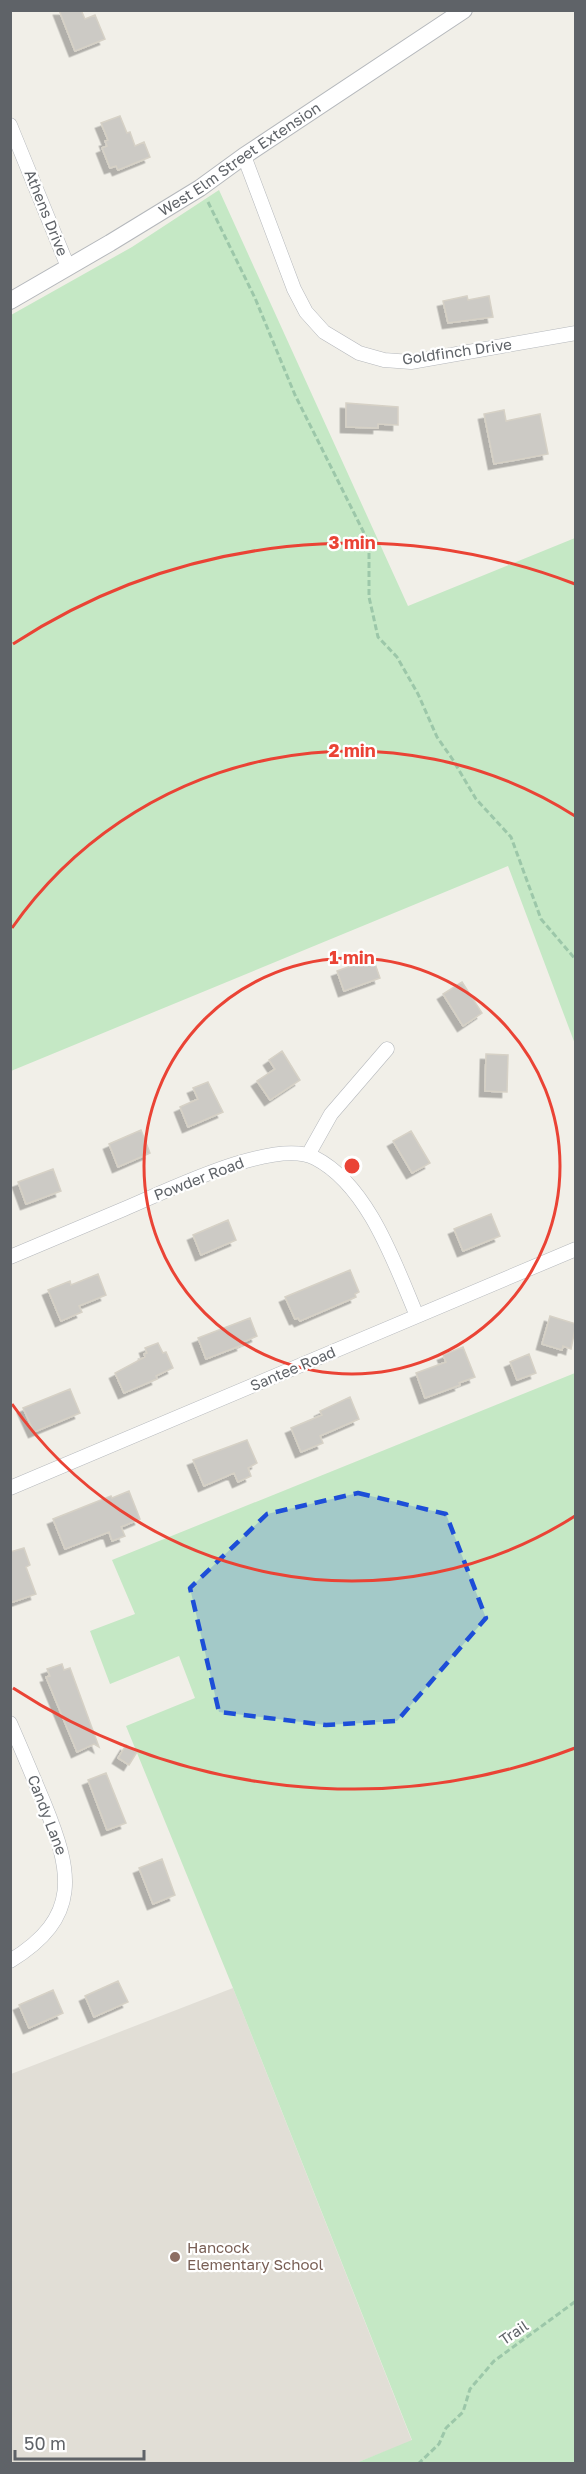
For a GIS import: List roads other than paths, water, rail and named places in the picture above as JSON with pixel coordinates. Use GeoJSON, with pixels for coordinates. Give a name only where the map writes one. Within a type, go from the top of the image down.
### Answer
{"type":"FeatureCollection","features":[{"type":"Feature","properties":{"kind":"street","name":"West Elm Street Extension"},"geometry":{"type":"LineString","coordinates":[[10,300],[200,188],[244,156],[464,10]]}},
{"type":"Feature","properties":{"kind":"street","name":"Athens Drive"},"geometry":{"type":"LineString","coordinates":[[10,124],[68,267]]}},
{"type":"Feature","properties":{"kind":"street","name":"Goldfinch Drive"},"geometry":{"type":"LineString","coordinates":[[244,156],[299,301],[324,332],[346,347],[384,360],[411,362],[576,333]]}},
{"type":"Feature","properties":{"kind":"street"},"geometry":{"type":"LineString","coordinates":[[387,1049],[331,1114],[308,1155],[325,1164],[340,1177],[370,1213],[417,1316]]}},
{"type":"Feature","properties":{"kind":"street","name":"Powder Road"},"geometry":{"type":"LineString","coordinates":[[10,1257],[219,1169],[271,1155],[308,1155]]}},
{"type":"Feature","properties":{"kind":"street","name":"Santee Road"},"geometry":{"type":"LineString","coordinates":[[10,1488],[576,1249]]}},
{"type":"Feature","properties":{"kind":"street","name":"Candy Lane"},"geometry":{"type":"LineString","coordinates":[[10,1723],[57,1835],[66,1876],[66,1892],[56,1920],[34,1944],[10,1961]]}},
{"type":"Feature","properties":{"kind":"place","name":"Hancock Elementary School"},"geometry":{"type":"Point","coordinates":[175,2257]}}]}
